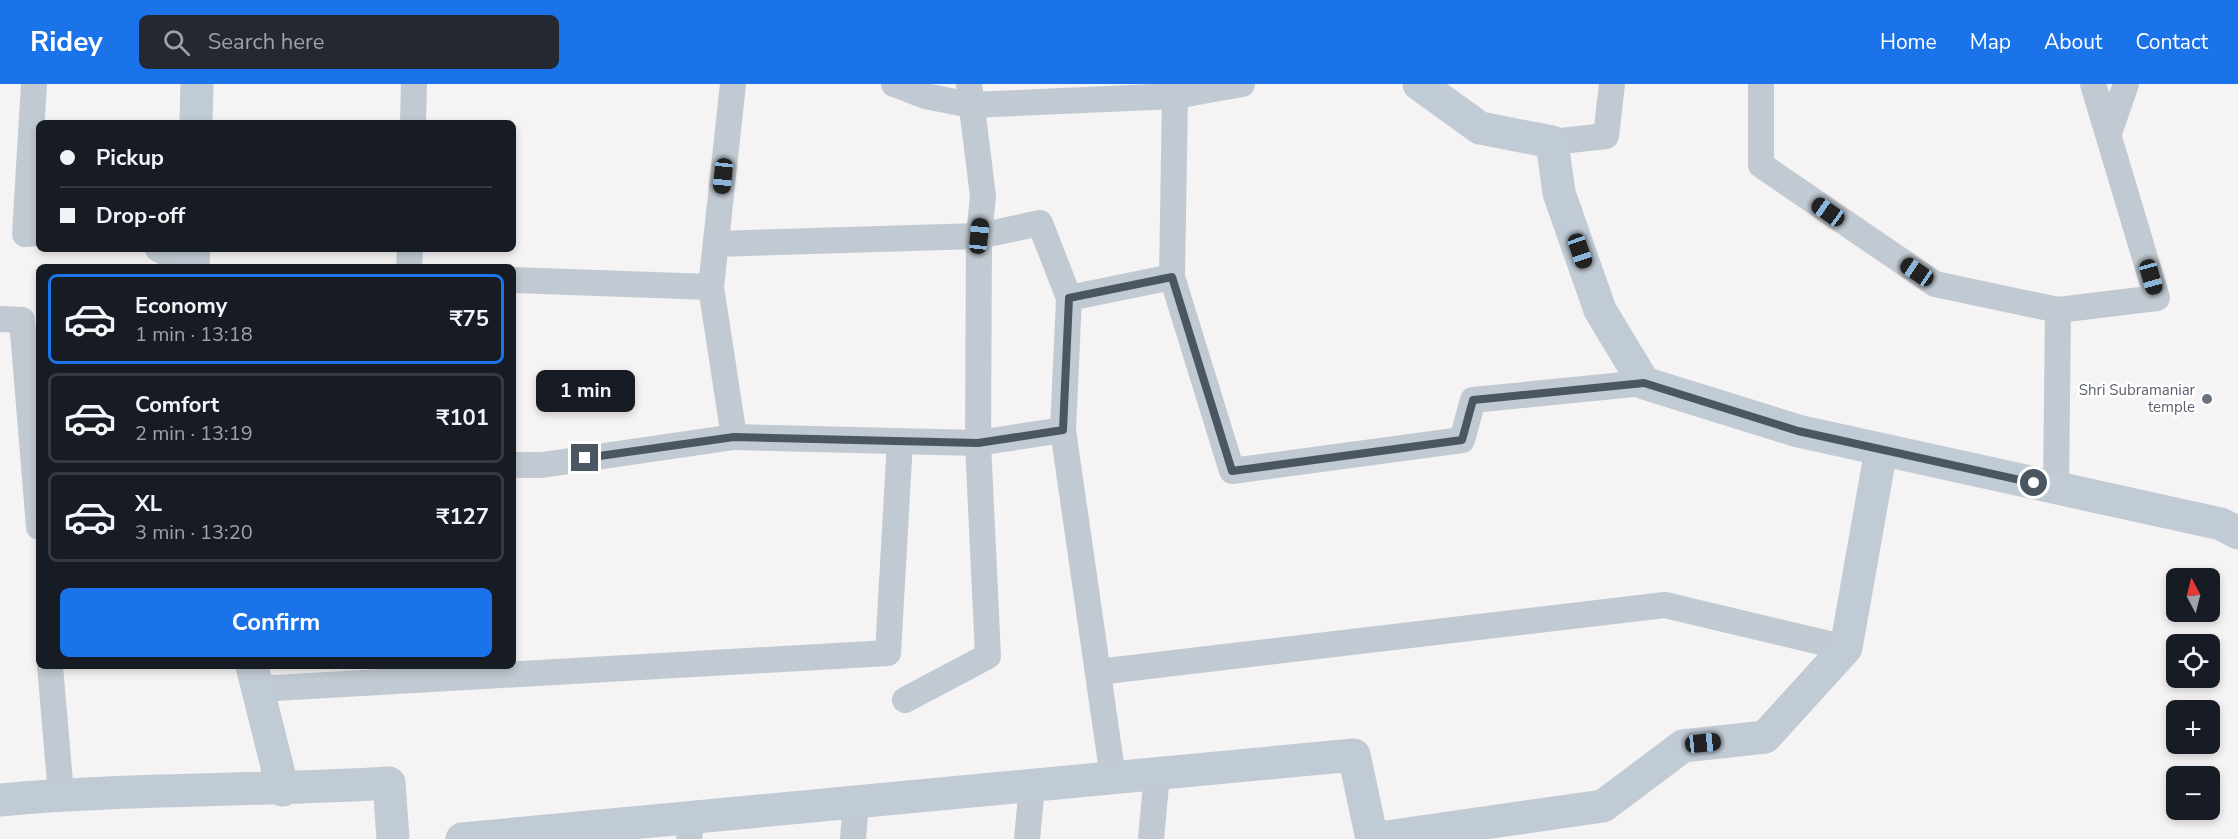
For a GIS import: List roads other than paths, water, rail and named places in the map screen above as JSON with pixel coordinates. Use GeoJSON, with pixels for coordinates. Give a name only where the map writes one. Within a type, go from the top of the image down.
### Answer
{"type":"FeatureCollection","features":[{"type":"Feature","properties":{"kind":"street"},"geometry":{"type":"LineString","coordinates":[[34,84],[25,234],[36,232]]}},
{"type":"Feature","properties":{"kind":"street"},"geometry":{"type":"LineString","coordinates":[[196,120],[197,84]]}},
{"type":"Feature","properties":{"kind":"street"},"geometry":{"type":"LineString","coordinates":[[413,120],[414,84]]}},
{"type":"Feature","properties":{"kind":"street"},"geometry":{"type":"LineString","coordinates":[[733,84],[711,287],[734,437]]}},
{"type":"Feature","properties":{"kind":"street"},"geometry":{"type":"LineString","coordinates":[[894,84],[925,96],[970,94],[1175,96],[1242,84]]}},
{"type":"Feature","properties":{"kind":"street"},"geometry":{"type":"LineString","coordinates":[[1419,84],[1480,128],[1551,142],[1606,136],[1611,84]]}},
{"type":"Feature","properties":{"kind":"street"},"geometry":{"type":"LineString","coordinates":[[1761,84],[1761,165],[1935,284],[2058,310],[2157,298],[2093,84]]}},
{"type":"Feature","properties":{"kind":"street"},"geometry":{"type":"LineString","coordinates":[[2109,133],[2126,84]]}},
{"type":"Feature","properties":{"kind":"street"},"geometry":{"type":"LineString","coordinates":[[905,700],[988,656],[978,443],[979,236],[983,196],[970,94]]}},
{"type":"Feature","properties":{"kind":"street"},"geometry":{"type":"LineString","coordinates":[[1175,96],[1172,277],[1232,471],[1462,440],[1473,400],[1644,383],[1798,431],[2221,524],[2238,533]]}},
{"type":"Feature","properties":{"kind":"street"},"geometry":{"type":"LineString","coordinates":[[1551,142],[1559,192],[1600,310],[1644,383]]}},
{"type":"Feature","properties":{"kind":"street"},"geometry":{"type":"LineString","coordinates":[[716,244],[979,236],[1040,223],[1069,298],[1063,430],[1113,778]]}},
{"type":"Feature","properties":{"kind":"street"},"geometry":{"type":"LineString","coordinates":[[164,252],[187,264]]}},
{"type":"Feature","properties":{"kind":"street"},"geometry":{"type":"LineString","coordinates":[[1069,298],[1172,277]]}},
{"type":"Feature","properties":{"kind":"street"},"geometry":{"type":"LineString","coordinates":[[516,280],[711,287]]}},
{"type":"Feature","properties":{"kind":"street"},"geometry":{"type":"LineString","coordinates":[[2056,488],[2058,310]]}},
{"type":"Feature","properties":{"kind":"street"},"geometry":{"type":"LineString","coordinates":[[0,319],[22,320],[36,490]]}},
{"type":"Feature","properties":{"kind":"street"},"geometry":{"type":"LineString","coordinates":[[516,465],[542,465],[734,437],[978,443],[1063,430]]}},
{"type":"Feature","properties":{"kind":"street"},"geometry":{"type":"LineString","coordinates":[[516,667],[888,653],[900,441]]}},
{"type":"Feature","properties":{"kind":"street"},"geometry":{"type":"LineString","coordinates":[[462,839],[690,828],[856,802],[1354,755],[1372,839],[1603,806],[1683,746],[1765,737],[1846,648],[1881,450]]}},
{"type":"Feature","properties":{"kind":"street"},"geometry":{"type":"LineString","coordinates":[[1098,672],[1665,605],[1846,648]]}},
{"type":"Feature","properties":{"kind":"street"},"geometry":{"type":"LineString","coordinates":[[50,669],[61,794]]}},
{"type":"Feature","properties":{"kind":"street"},"geometry":{"type":"LineString","coordinates":[[283,790],[255,677],[466,669]]}},
{"type":"Feature","properties":{"kind":"street"},"geometry":{"type":"LineString","coordinates":[[1151,839],[1158,774]]}},
{"type":"Feature","properties":{"kind":"street"},"geometry":{"type":"LineString","coordinates":[[0,800],[61,794],[283,790],[389,783],[393,839]]}},
{"type":"Feature","properties":{"kind":"street"},"geometry":{"type":"LineString","coordinates":[[1027,839],[1032,786]]}},
{"type":"Feature","properties":{"kind":"street"},"geometry":{"type":"LineString","coordinates":[[853,839],[856,802]]}},
{"type":"Feature","properties":{"kind":"place","name":"Shri Subramaniar temple"},"geometry":{"type":"Point","coordinates":[2207,399]}}]}
